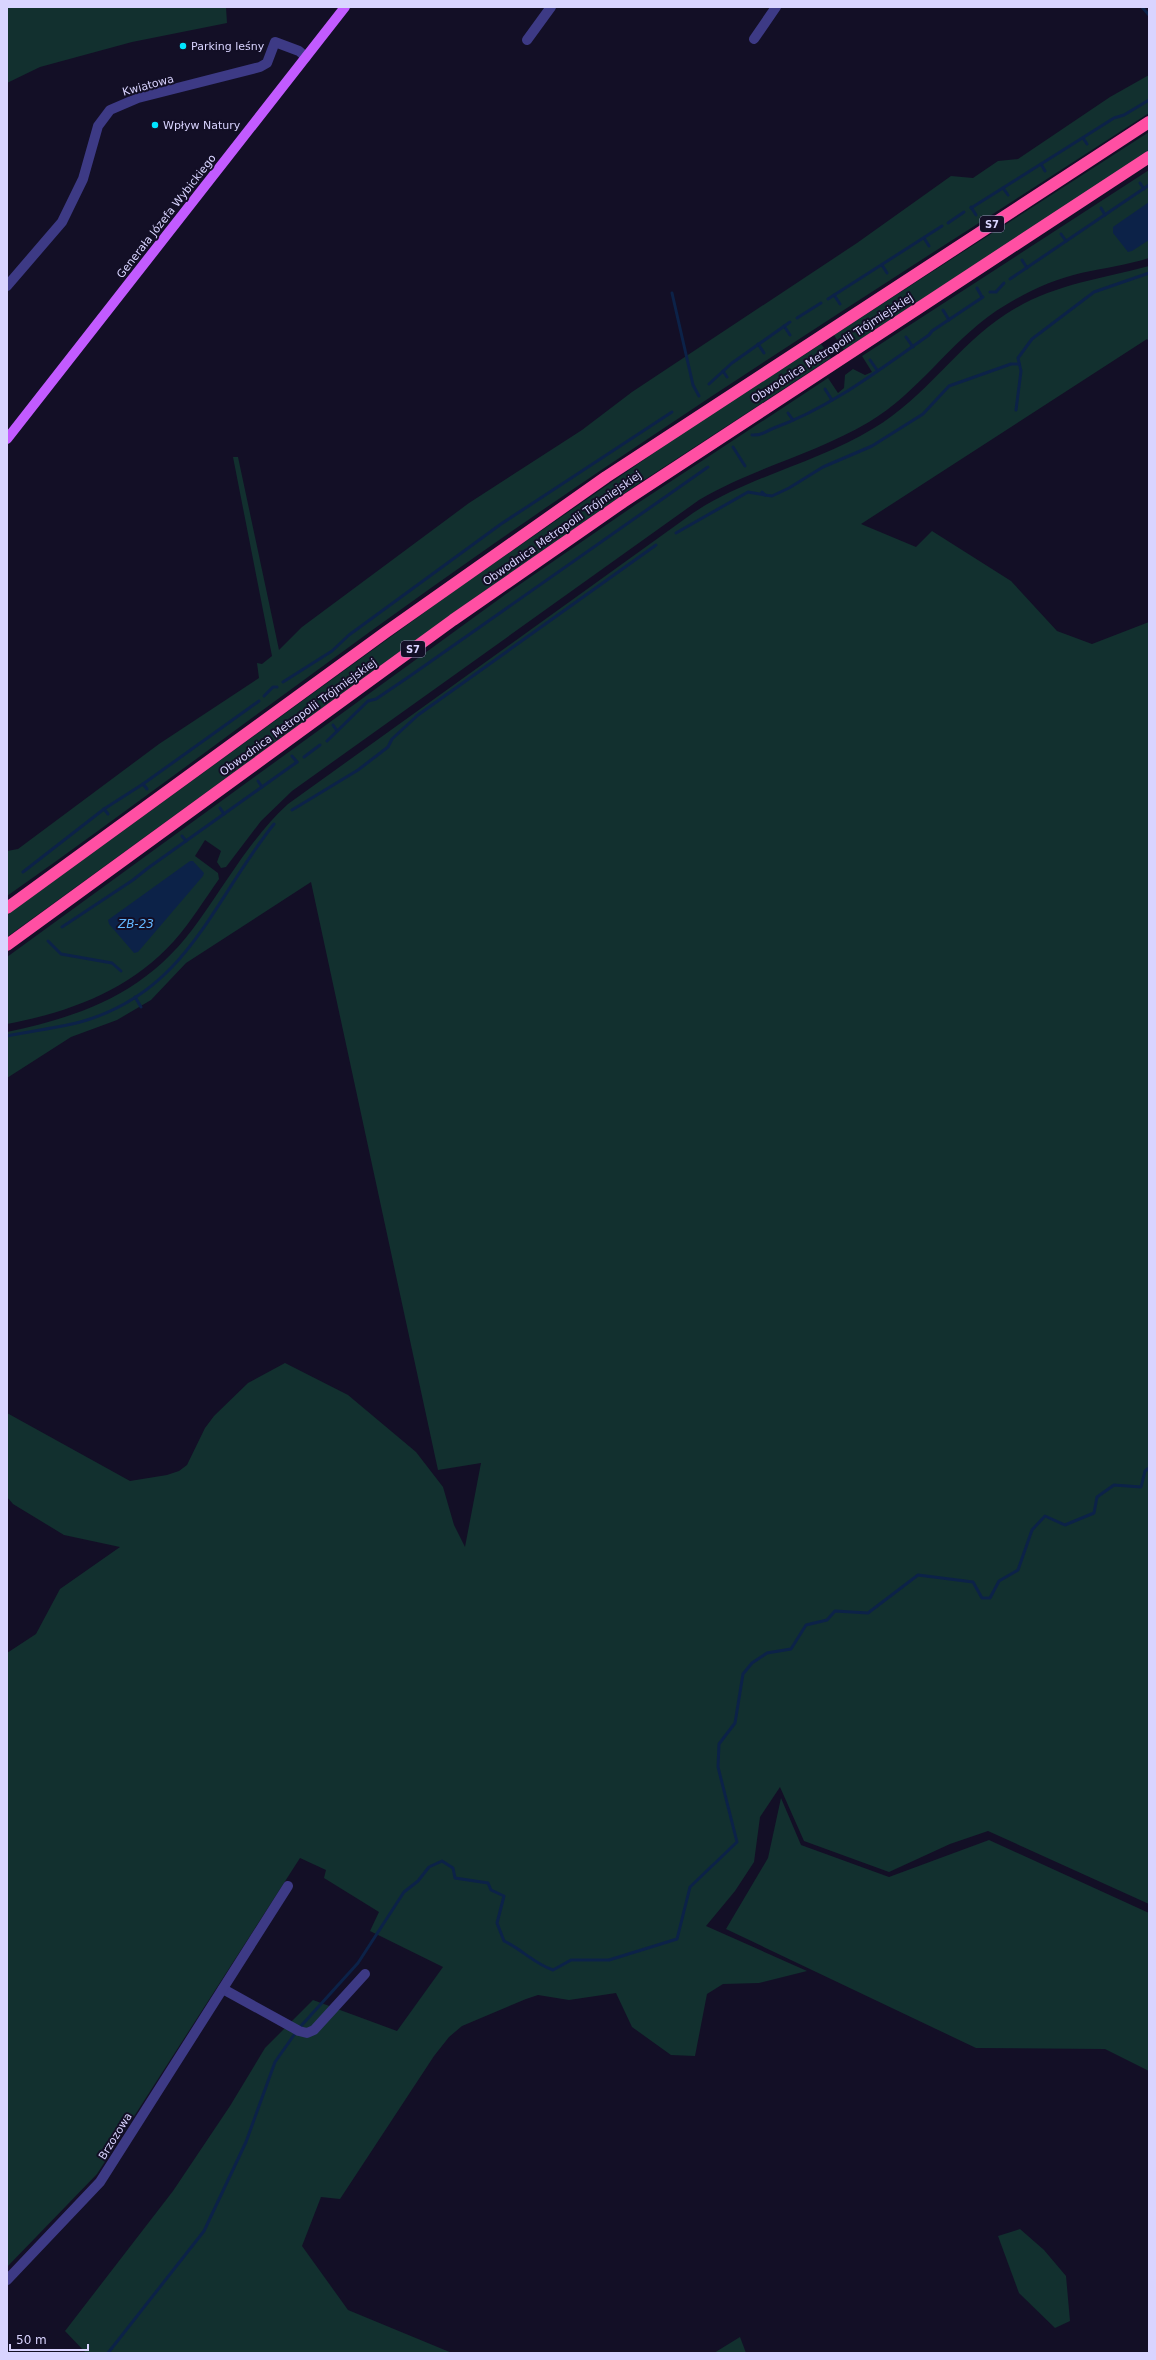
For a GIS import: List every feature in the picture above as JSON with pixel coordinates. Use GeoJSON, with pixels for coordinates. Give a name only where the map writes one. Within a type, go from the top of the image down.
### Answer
{"type":"FeatureCollection","features":[{"type":"Feature","properties":{"kind":"highway","name":"Obwodnica Metropolii Trójmiejskiej"},"geometry":{"type":"LineString","coordinates":[[7,908],[519,537],[813,340],[1149,122]]}},
{"type":"Feature","properties":{"kind":"highway","name":"Obwodnica Metropolii Trójmiejskiej"},"geometry":{"type":"LineString","coordinates":[[7,945],[453,620],[623,502],[852,350],[1149,157]]}},
{"type":"Feature","properties":{"kind":"main road","name":"Generała Józefa Wybickiego"},"geometry":{"type":"LineString","coordinates":[[7,439],[345,7]]}},
{"type":"Feature","properties":{"kind":"street"},"geometry":{"type":"LineString","coordinates":[[527,40],[551,7]]}},
{"type":"Feature","properties":{"kind":"street"},"geometry":{"type":"LineString","coordinates":[[754,39],[776,7]]}},
{"type":"Feature","properties":{"kind":"street","name":"Kwiatowa"},"geometry":{"type":"LineString","coordinates":[[7,286],[62,222],[83,179],[98,126],[110,110],[138,98],[260,67],[267,63],[275,42],[299,51],[306,57]]}},
{"type":"Feature","properties":{"kind":"street","name":"Brzozowa"},"geometry":{"type":"LineString","coordinates":[[7,2280],[100,2182],[288,1886]]}},
{"type":"Feature","properties":{"kind":"street"},"geometry":{"type":"LineString","coordinates":[[222,1989],[300,2031],[307,2033],[314,2030],[365,1974]]}},
{"type":"Feature","properties":{"kind":"green space"},"geometry":{"type":"Polygon","coordinates":[[[7,7],[226,7],[227,23],[132,42],[40,67],[7,83],[7,7]]]}},
{"type":"Feature","properties":{"kind":"green space"},"geometry":{"type":"Polygon","coordinates":[[[1149,75],[1149,113],[736,380],[573,489],[431,588],[7,896],[7,851],[18,849],[159,744],[259,678],[257,663],[262,664],[272,656],[233,457],[238,457],[279,650],[302,627],[469,503],[582,430],[632,392],[857,243],[951,176],[973,178],[998,161],[1018,159],[1110,97],[1149,75]]]}},
{"type":"Feature","properties":{"kind":"green space"},"geometry":{"type":"Polygon","coordinates":[[[1149,132],[1149,152],[844,350],[840,345],[848,340],[845,335],[837,340],[834,335],[1149,132]]]}},
{"type":"Feature","properties":{"kind":"green space"},"geometry":{"type":"Polygon","coordinates":[[[1149,170],[1149,258],[1070,276],[1037,288],[1016,299],[996,311],[979,324],[903,397],[869,422],[827,443],[741,479],[699,500],[292,791],[261,821],[226,867],[221,868],[217,862],[221,851],[205,840],[195,856],[218,873],[219,879],[192,919],[174,941],[157,958],[138,973],[118,986],[76,1005],[53,1013],[7,1024],[7,957],[506,594],[638,503],[828,378],[838,393],[844,388],[845,375],[853,369],[865,375],[872,372],[862,356],[1149,170]]]}},
{"type":"Feature","properties":{"kind":"green space"},"geometry":{"type":"Polygon","coordinates":[[[1149,266],[1149,341],[1147,339],[861,524],[916,547],[932,531],[1011,581],[1057,631],[1092,644],[1149,622],[1149,1904],[988,1831],[950,1844],[889,1872],[804,1841],[780,1787],[760,1817],[754,1862],[735,1891],[706,1926],[807,1971],[759,1983],[723,1984],[707,1994],[695,2056],[671,2055],[632,2027],[616,1993],[569,2000],[538,1995],[462,2026],[449,2037],[434,2056],[340,2199],[321,2197],[302,2246],[348,2310],[452,2353],[86,2353],[65,2331],[173,2191],[230,2106],[265,2048],[313,2000],[397,2031],[443,1967],[370,1931],[379,1912],[324,1878],[326,1870],[300,1858],[97,2174],[7,2267],[7,1653],[36,1634],[60,1589],[120,1547],[64,1535],[13,1504],[7,1497],[7,1413],[130,1481],[167,1475],[179,1471],[187,1465],[205,1428],[214,1416],[248,1383],[285,1363],[348,1395],[416,1452],[443,1487],[454,1525],[465,1547],[481,1463],[438,1470],[311,882],[186,963],[151,1000],[117,1020],[71,1037],[7,1078],[7,1032],[64,1017],[91,1007],[116,996],[139,981],[161,964],[181,944],[263,830],[288,804],[693,513],[737,489],[830,451],[874,428],[909,402],[988,327],[1023,304],[1058,289],[1149,266]]]}},
{"type":"Feature","properties":{"kind":"green space"},"geometry":{"type":"Polygon","coordinates":[[[821,344],[824,348],[816,353],[819,358],[827,353],[831,358],[641,482],[463,606],[7,937],[7,915],[454,591],[677,437],[821,344]]]}},
{"type":"Feature","properties":{"kind":"green space"},"geometry":{"type":"Polygon","coordinates":[[[781,1798],[801,1845],[889,1877],[989,1840],[1149,1913],[1149,2071],[1105,2049],[976,2048],[726,1929],[768,1858],[781,1798]]]}},
{"type":"Feature","properties":{"kind":"green space"},"geometry":{"type":"Polygon","coordinates":[[[1020,2229],[1044,2250],[1066,2276],[1070,2321],[1055,2328],[1019,2293],[998,2236],[1020,2229]]]}},
{"type":"Feature","properties":{"kind":"green space"},"geometry":{"type":"Polygon","coordinates":[[[740,2337],[746,2353],[714,2353],[740,2337]]]}},
{"type":"Feature","properties":{"kind":"water"},"geometry":{"type":"Polygon","coordinates":[[[1149,202],[1149,240],[1128,252],[1113,233],[1113,227],[1149,202]]]}},
{"type":"Feature","properties":{"kind":"water","name":"ZB-23"},"geometry":{"type":"Polygon","coordinates":[[[190,861],[193,861],[204,873],[203,876],[138,952],[134,953],[109,924],[108,920],[190,861]]]}},
{"type":"Feature","properties":{"kind":"waterway"},"geometry":{"type":"LineString","coordinates":[[1142,7],[1149,15]]}},
{"type":"Feature","properties":{"kind":"waterway"},"geometry":{"type":"LineString","coordinates":[[971,208],[1114,118],[1124,115],[1149,100]]}},
{"type":"Feature","properties":{"kind":"waterway"},"geometry":{"type":"LineString","coordinates":[[1083,138],[1087,144]]}},
{"type":"Feature","properties":{"kind":"waterway"},"geometry":{"type":"LineString","coordinates":[[1041,164],[1045,171]]}},
{"type":"Feature","properties":{"kind":"waterway"},"geometry":{"type":"LineString","coordinates":[[1140,183],[1144,189]]}},
{"type":"Feature","properties":{"kind":"waterway"},"geometry":{"type":"LineString","coordinates":[[1010,279],[1149,185]]}},
{"type":"Feature","properties":{"kind":"waterway"},"geometry":{"type":"LineString","coordinates":[[1003,188],[1008,195]]}},
{"type":"Feature","properties":{"kind":"waterway"},"geometry":{"type":"LineString","coordinates":[[971,207],[976,215]]}},
{"type":"Feature","properties":{"kind":"waterway"},"geometry":{"type":"LineString","coordinates":[[1101,208],[1105,215]]}},
{"type":"Feature","properties":{"kind":"waterway"},"geometry":{"type":"LineString","coordinates":[[948,223],[964,212]]}},
{"type":"Feature","properties":{"kind":"waterway"},"geometry":{"type":"LineString","coordinates":[[828,299],[942,226]]}},
{"type":"Feature","properties":{"kind":"waterway"},"geometry":{"type":"LineString","coordinates":[[1061,234],[1066,241]]}},
{"type":"Feature","properties":{"kind":"waterway"},"geometry":{"type":"LineString","coordinates":[[924,238],[929,246]]}},
{"type":"Feature","properties":{"kind":"waterway"},"geometry":{"type":"LineString","coordinates":[[1022,260],[1027,268]]}},
{"type":"Feature","properties":{"kind":"waterway"},"geometry":{"type":"LineString","coordinates":[[882,265],[887,273]]}},
{"type":"Feature","properties":{"kind":"waterway"},"geometry":{"type":"LineString","coordinates":[[1016,410],[1021,371],[1018,358],[1032,339],[1094,292],[1149,273]]}},
{"type":"Feature","properties":{"kind":"waterway"},"geometry":{"type":"LineString","coordinates":[[990,292],[996,292],[1004,283]]}},
{"type":"Feature","properties":{"kind":"waterway"},"geometry":{"type":"LineString","coordinates":[[977,288],[982,297]]}},
{"type":"Feature","properties":{"kind":"waterway"},"geometry":{"type":"LineString","coordinates":[[672,293],[693,385],[699,396]]}},
{"type":"Feature","properties":{"kind":"waterway"},"geometry":{"type":"LineString","coordinates":[[834,295],[840,304]]}},
{"type":"Feature","properties":{"kind":"waterway"},"geometry":{"type":"LineString","coordinates":[[752,435],[761,434],[795,420],[835,399],[983,297]]}},
{"type":"Feature","properties":{"kind":"waterway"},"geometry":{"type":"LineString","coordinates":[[797,318],[821,303]]}},
{"type":"Feature","properties":{"kind":"waterway"},"geometry":{"type":"LineString","coordinates":[[943,310],[949,320]]}},
{"type":"Feature","properties":{"kind":"waterway"},"geometry":{"type":"LineString","coordinates":[[709,384],[732,363],[790,322]]}},
{"type":"Feature","properties":{"kind":"waterway"},"geometry":{"type":"LineString","coordinates":[[784,326],[790,335]]}},
{"type":"Feature","properties":{"kind":"waterway"},"geometry":{"type":"LineString","coordinates":[[906,337],[913,347]]}},
{"type":"Feature","properties":{"kind":"waterway"},"geometry":{"type":"LineString","coordinates":[[758,344],[764,353]]}},
{"type":"Feature","properties":{"kind":"waterway"},"geometry":{"type":"LineString","coordinates":[[870,360],[877,370]]}},
{"type":"Feature","properties":{"kind":"waterway"},"geometry":{"type":"LineString","coordinates":[[762,492],[765,495],[772,496],[789,488],[823,467],[872,446],[923,414],[949,386],[1011,364],[1019,364]]}},
{"type":"Feature","properties":{"kind":"waterway"},"geometry":{"type":"LineString","coordinates":[[723,371],[727,377]]}},
{"type":"Feature","properties":{"kind":"waterway"},"geometry":{"type":"LineString","coordinates":[[825,389],[832,400]]}},
{"type":"Feature","properties":{"kind":"waterway"},"geometry":{"type":"LineString","coordinates":[[283,682],[332,651],[349,635],[501,524],[672,412]]}},
{"type":"Feature","properties":{"kind":"waterway"},"geometry":{"type":"LineString","coordinates":[[788,413],[793,420]]}},
{"type":"Feature","properties":{"kind":"waterway"},"geometry":{"type":"LineString","coordinates":[[733,447],[745,466]]}},
{"type":"Feature","properties":{"kind":"waterway"},"geometry":{"type":"LineString","coordinates":[[327,741],[368,701],[376,699],[410,676],[708,467]]}},
{"type":"Feature","properties":{"kind":"waterway"},"geometry":{"type":"LineString","coordinates":[[676,533],[748,492],[765,495]]}},
{"type":"Feature","properties":{"kind":"waterway"},"geometry":{"type":"LineString","coordinates":[[292,810],[358,770],[388,747],[392,739],[418,715],[656,545]]}},
{"type":"Feature","properties":{"kind":"waterway"},"geometry":{"type":"LineString","coordinates":[[264,696],[273,687],[277,687]]}},
{"type":"Feature","properties":{"kind":"waterway"},"geometry":{"type":"LineString","coordinates":[[23,872],[104,809],[143,784],[259,701]]}},
{"type":"Feature","properties":{"kind":"waterway"},"geometry":{"type":"LineString","coordinates":[[333,725],[337,731]]}},
{"type":"Feature","properties":{"kind":"waterway"},"geometry":{"type":"LineString","coordinates":[[304,757],[320,745]]}},
{"type":"Feature","properties":{"kind":"waterway"},"geometry":{"type":"LineString","coordinates":[[292,756],[297,762]]}},
{"type":"Feature","properties":{"kind":"waterway"},"geometry":{"type":"LineString","coordinates":[[62,927],[133,880],[297,762]]}},
{"type":"Feature","properties":{"kind":"waterway"},"geometry":{"type":"LineString","coordinates":[[258,781],[262,787]]}},
{"type":"Feature","properties":{"kind":"waterway"},"geometry":{"type":"LineString","coordinates":[[143,784],[147,789]]}},
{"type":"Feature","properties":{"kind":"waterway"},"geometry":{"type":"LineString","coordinates":[[220,808],[224,814]]}},
{"type":"Feature","properties":{"kind":"waterway"},"geometry":{"type":"LineString","coordinates":[[104,809],[108,814]]}},
{"type":"Feature","properties":{"kind":"waterway"},"geometry":{"type":"LineString","coordinates":[[7,1036],[87,1020],[122,1006],[151,987],[175,964],[196,938],[274,824]]}},
{"type":"Feature","properties":{"kind":"waterway"},"geometry":{"type":"LineString","coordinates":[[182,836],[186,841]]}},
{"type":"Feature","properties":{"kind":"waterway"},"geometry":{"type":"LineString","coordinates":[[48,941],[61,954],[112,963],[121,971]]}},
{"type":"Feature","properties":{"kind":"waterway"},"geometry":{"type":"LineString","coordinates":[[135,997],[141,1007]]}},
{"type":"Feature","properties":{"kind":"waterway"},"geometry":{"type":"LineString","coordinates":[[301,2026],[358,1963],[404,1892],[418,1881],[429,1867],[442,1861],[453,1868],[455,1878],[488,1883],[491,1890],[504,1896],[497,1923],[504,1941],[540,1964],[553,1970],[571,1960],[609,1960],[677,1939],[690,1887],[737,1842],[718,1767],[719,1744],[735,1723],[743,1674],[752,1663],[767,1653],[791,1649],[806,1625],[827,1620],[835,1611],[868,1613],[918,1575],[973,1582],[982,1598],[990,1598],[999,1581],[1018,1570],[1032,1530],[1045,1516],[1065,1525],[1094,1513],[1097,1497],[1114,1485],[1141,1487],[1145,1471],[1149,1468]]}},
{"type":"Feature","properties":{"kind":"waterway"},"geometry":{"type":"LineString","coordinates":[[108,2353],[204,2231],[246,2142],[275,2062],[294,2035]]}},
{"type":"Feature","properties":{"kind":"place","name":"Parking leśny"},"geometry":{"type":"Point","coordinates":[183,46]}},
{"type":"Feature","properties":{"kind":"place","name":"Wpływ Natury"},"geometry":{"type":"Point","coordinates":[155,125]}}]}
